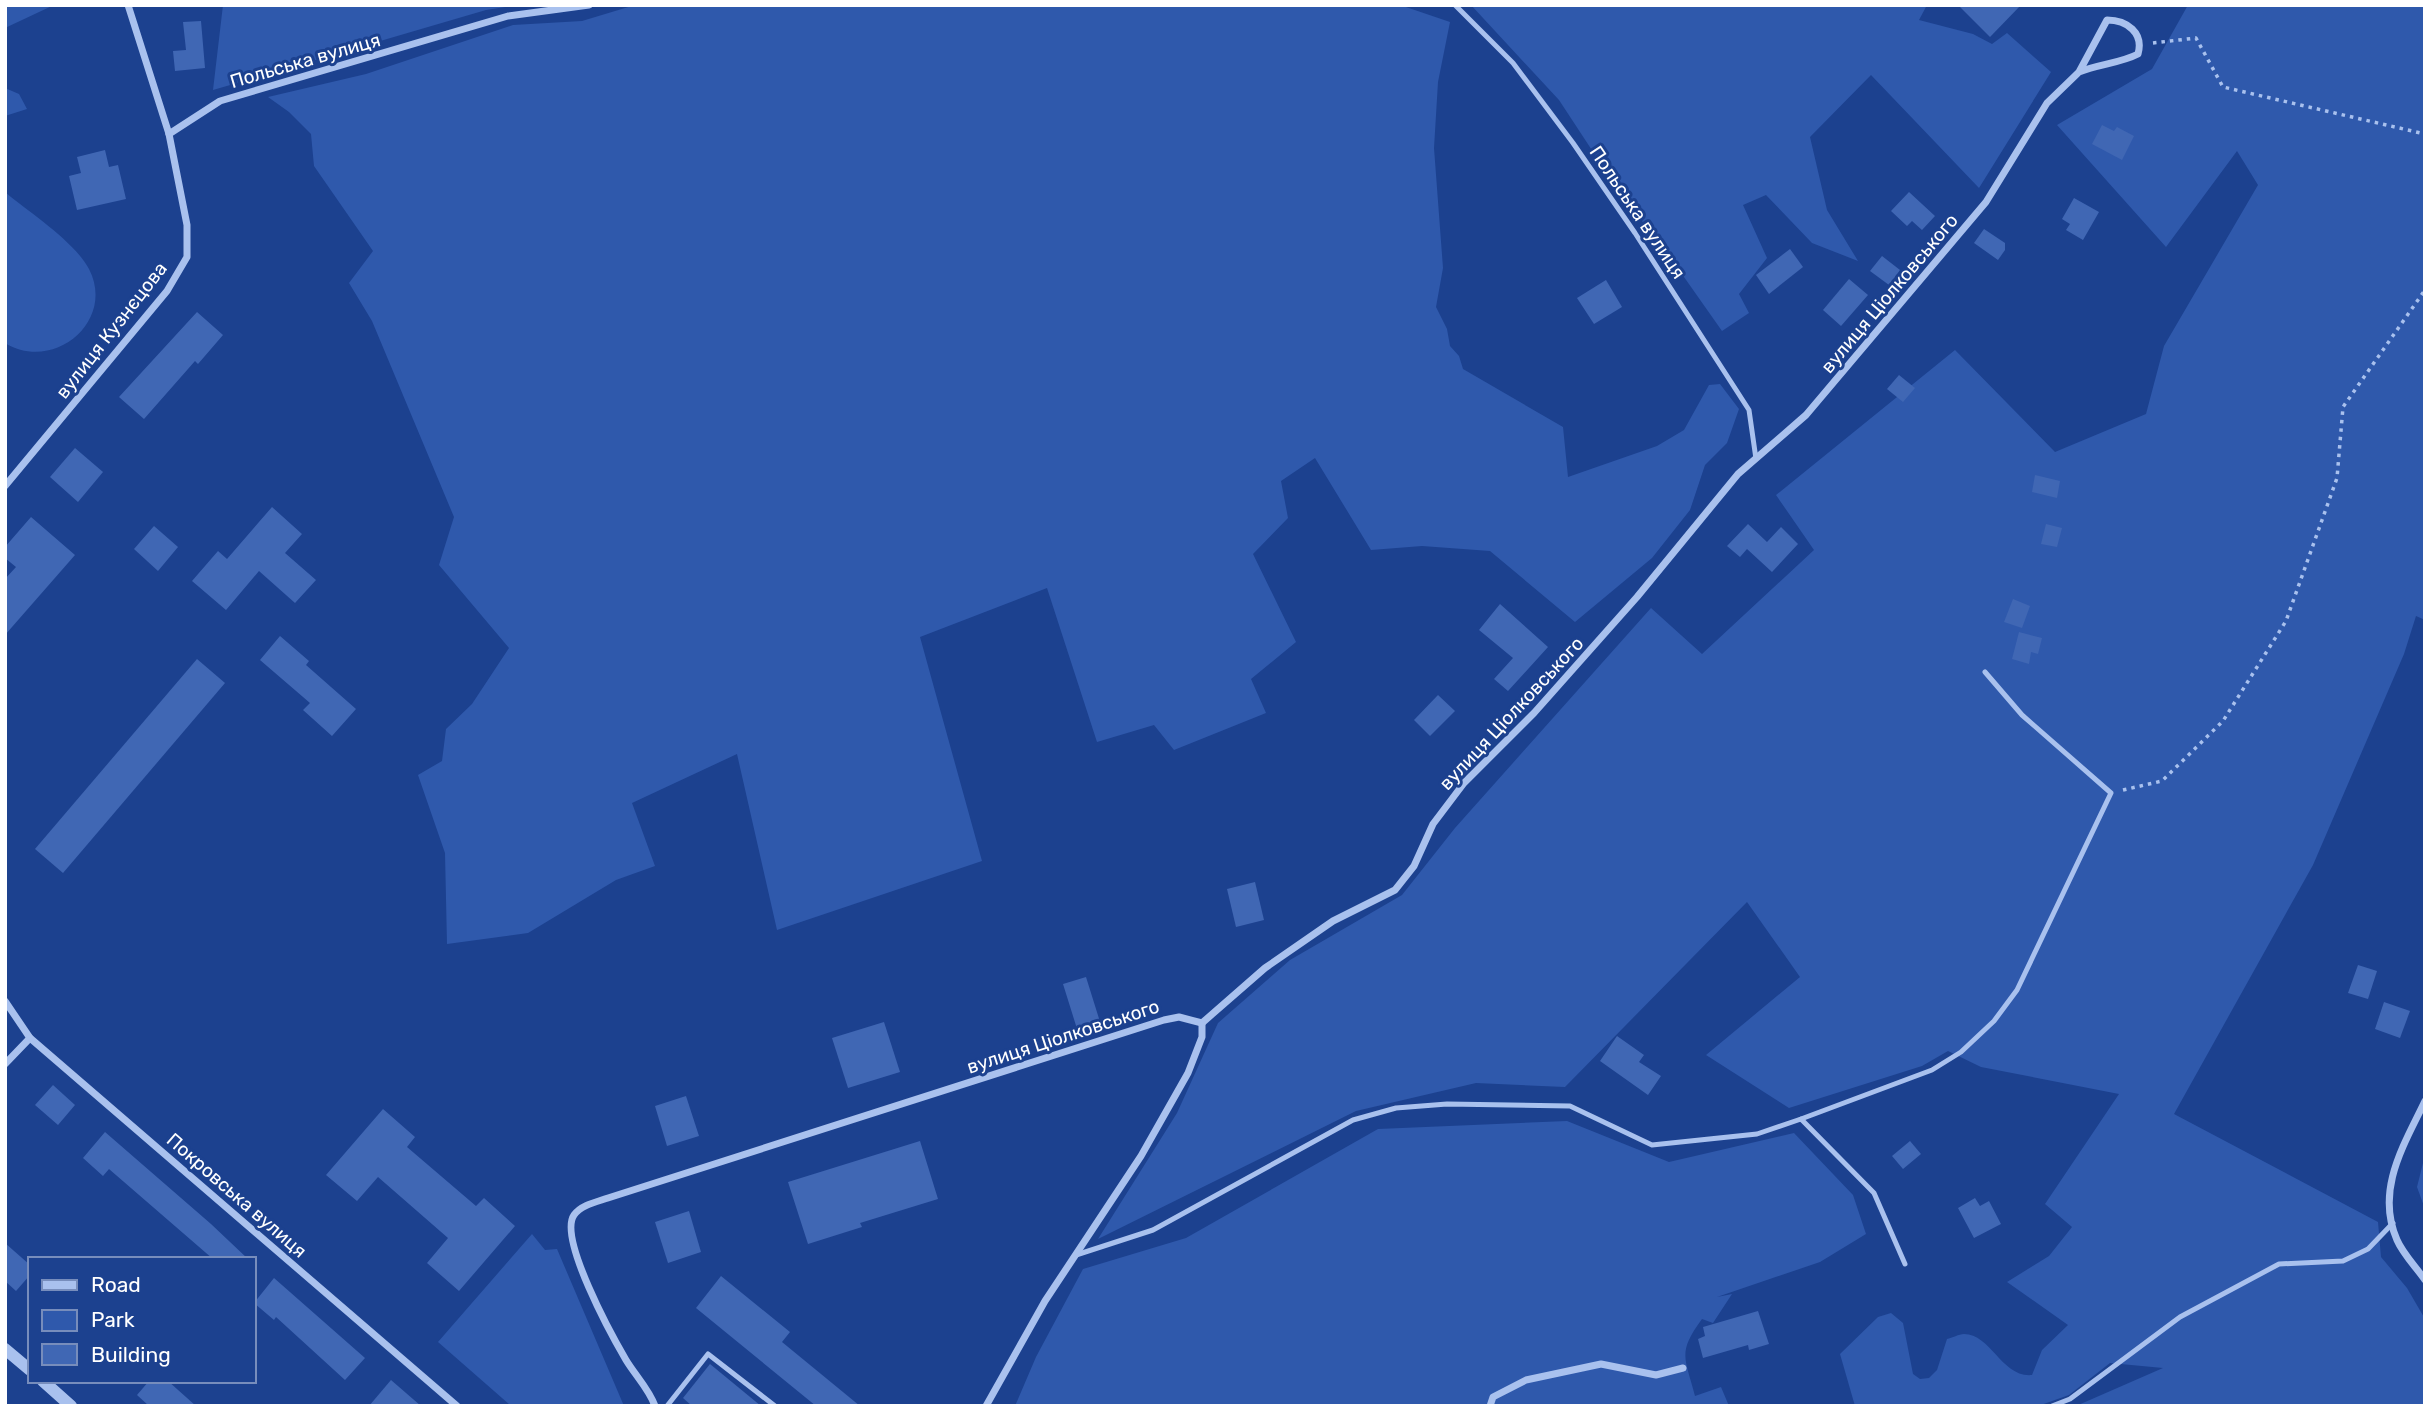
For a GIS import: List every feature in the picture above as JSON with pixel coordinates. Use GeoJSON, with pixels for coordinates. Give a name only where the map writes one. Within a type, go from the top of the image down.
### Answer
{"type":"FeatureCollection","features":[{"type":"Feature","properties":{"kind":"street"},"geometry":{"type":"LineString","coordinates":[[128,5],[169,134]]}},
{"type":"Feature","properties":{"kind":"street","name":"Польська вулиця"},"geometry":{"type":"LineString","coordinates":[[169,134],[220,101],[508,16],[589,5]]}},
{"type":"Feature","properties":{"kind":"street","name":"вулиця Ціолковського"},"geometry":{"type":"LineString","coordinates":[[655,1406],[626,1360],[578,1261],[570,1224],[575,1213],[584,1206],[1164,1020],[1179,1017],[1202,1023],[1265,968],[1333,921],[1395,890],[1413,866],[1433,824],[1464,783],[1534,713],[1637,597],[1738,474],[1806,415],[1986,202],[2048,103],[2079,72],[2107,20],[2127,24],[2141,44],[2138,54],[2127,60],[2104,63],[2079,72]]}},
{"type":"Feature","properties":{"kind":"street","name":"вулиця Кузнєцова"},"geometry":{"type":"LineString","coordinates":[[5,486],[167,291],[187,257],[187,225],[169,134]]}},
{"type":"Feature","properties":{"kind":"street","name":"Покровська вулиця"},"geometry":{"type":"LineString","coordinates":[[5,1001],[30,1038],[457,1406]]}},
{"type":"Feature","properties":{"kind":"street"},"geometry":{"type":"LineString","coordinates":[[986,1406],[1045,1301],[1140,1156],[1188,1073],[1202,1037],[1202,1023]]}},
{"type":"Feature","properties":{"kind":"street"},"geometry":{"type":"LineString","coordinates":[[5,1064],[30,1038]]}},
{"type":"Feature","properties":{"kind":"street"},"geometry":{"type":"LineString","coordinates":[[2425,1101],[2391,1174],[2388,1203],[2397,1240],[2425,1280]]}},
{"type":"Feature","properties":{"kind":"street"},"geometry":{"type":"LineString","coordinates":[[5,1349],[28,1368]]}},
{"type":"Feature","properties":{"kind":"street"},"geometry":{"type":"LineString","coordinates":[[1490,1406],[1493,1397],[1526,1380],[1601,1364],[1656,1375],[1683,1368]]}},
{"type":"Feature","properties":{"kind":"street"},"geometry":{"type":"LineString","coordinates":[[45,1383],[71,1406]]}},
{"type":"Feature","properties":{"kind":"lane","name":"Польська вулиця"},"geometry":{"type":"LineString","coordinates":[[1455,5],[1513,63],[1573,143],[1635,233],[1749,410],[1756,459]]}},
{"type":"Feature","properties":{"kind":"lane"},"geometry":{"type":"LineString","coordinates":[[1076,1255],[1153,1230],[1353,1120],[1396,1108],[1447,1104],[1570,1106],[1652,1144],[1757,1133],[1932,1070],[1961,1052],[1994,1021],[2017,990],[2111,793],[2022,715],[1985,672]]}},
{"type":"Feature","properties":{"kind":"lane"},"geometry":{"type":"LineString","coordinates":[[1801,1119],[1874,1194],[1905,1264]]}},
{"type":"Feature","properties":{"kind":"lane"},"geometry":{"type":"LineString","coordinates":[[2052,1406],[2070,1399],[2180,1317],[2279,1264],[2343,1261],[2368,1249],[2393,1223]]}},
{"type":"Feature","properties":{"kind":"lane"},"geometry":{"type":"LineString","coordinates":[[667,1406],[708,1354],[775,1406]]}},
{"type":"Feature","properties":{"kind":"path"},"geometry":{"type":"LineString","coordinates":[[2141,44],[2196,38],[2223,87],[2425,134]]}},
{"type":"Feature","properties":{"kind":"path"},"geometry":{"type":"LineString","coordinates":[[2111,793],[2162,781],[2222,722],[2286,621],[2337,478],[2343,407],[2425,290]]}},
{"type":"Feature","properties":{"kind":"green space"},"geometry":{"type":"Polygon","coordinates":[[[5,5],[54,5],[5,28],[5,5]]]}},
{"type":"Feature","properties":{"kind":"green space"},"geometry":{"type":"Polygon","coordinates":[[[223,5],[517,5],[486,10],[213,90],[223,5]]]}},
{"type":"Feature","properties":{"kind":"green space"},"geometry":{"type":"Polygon","coordinates":[[[635,5],[1400,5],[1450,22],[1438,82],[1434,148],[1443,268],[1436,307],[1447,329],[1450,346],[1459,356],[1463,369],[1563,427],[1568,477],[1657,446],[1684,430],[1709,385],[1720,384],[1739,409],[1727,443],[1705,465],[1690,510],[1652,558],[1575,622],[1490,551],[1422,546],[1371,550],[1315,458],[1281,481],[1288,518],[1253,554],[1296,642],[1251,679],[1266,713],[1174,750],[1154,725],[1097,742],[1047,588],[920,637],[982,861],[777,930],[737,754],[632,803],[655,866],[616,880],[528,933],[447,944],[445,853],[418,775],[442,761],[446,729],[472,704],[509,648],[439,565],[454,517],[372,321],[349,283],[373,251],[314,166],[311,134],[289,112],[268,97],[366,74],[513,25],[582,21],[635,5]]]}},
{"type":"Feature","properties":{"kind":"green space"},"geometry":{"type":"Polygon","coordinates":[[[1471,5],[1927,5],[1919,20],[1973,34],[1992,44],[2007,33],[2051,72],[1979,188],[1871,75],[1810,137],[1827,210],[1858,261],[1812,243],[1766,195],[1743,205],[1767,258],[1739,294],[1749,313],[1722,331],[1665,250],[1622,196],[1559,100],[1471,5]]]}},
{"type":"Feature","properties":{"kind":"green space"},"geometry":{"type":"Polygon","coordinates":[[[2188,5],[2425,5],[2425,620],[2416,616],[2404,654],[2313,865],[2174,1114],[2378,1222],[2381,1257],[2407,1288],[2425,1319],[2425,1406],[2076,1406],[2163,1368],[2110,1363],[2069,1395],[2038,1406],[1855,1406],[1840,1354],[1878,1317],[1891,1313],[1903,1323],[1913,1374],[1920,1379],[1929,1378],[1937,1370],[1947,1339],[1964,1334],[1982,1341],[2013,1370],[2032,1375],[2042,1350],[2068,1325],[2007,1282],[2049,1256],[2072,1227],[2045,1204],[2119,1094],[1981,1067],[1948,1051],[1922,1066],[1789,1108],[1706,1055],[1800,977],[1747,902],[1565,1087],[1476,1083],[1356,1111],[1098,1239],[1177,1113],[1218,1023],[1290,960],[1402,895],[1455,828],[1651,608],[1702,654],[1814,550],[1776,495],[1955,350],[2055,452],[2146,414],[2164,346],[2258,185],[2237,151],[2166,247],[2057,125],[2152,69],[2188,5]]]}},
{"type":"Feature","properties":{"kind":"green space"},"geometry":{"type":"Polygon","coordinates":[[[5,88],[19,94],[27,109],[5,116],[5,88]]]}},
{"type":"Feature","properties":{"kind":"green space"},"geometry":{"type":"Polygon","coordinates":[[[5,192],[73,248],[89,269],[95,288],[94,307],[87,323],[76,337],[60,346],[43,351],[24,351],[5,343],[5,192]]]}},
{"type":"Feature","properties":{"kind":"green space"},"geometry":{"type":"Polygon","coordinates":[[[1567,1121],[1669,1162],[1794,1133],[1853,1195],[1866,1234],[1820,1262],[1717,1297],[1732,1294],[1713,1323],[1702,1319],[1694,1330],[1685,1356],[1695,1396],[1721,1387],[1729,1406],[1015,1406],[1036,1357],[1083,1269],[1186,1238],[1378,1129],[1567,1121]]]}},
{"type":"Feature","properties":{"kind":"green space"},"geometry":{"type":"Polygon","coordinates":[[[2425,1155],[2425,1209],[2417,1187],[2425,1155]]]}},
{"type":"Feature","properties":{"kind":"green space"},"geometry":{"type":"Polygon","coordinates":[[[532,1234],[545,1250],[557,1249],[624,1406],[511,1406],[438,1342],[532,1234]]]}},
{"type":"Feature","properties":{"kind":"building"},"geometry":{"type":"Polygon","coordinates":[[[1958,5],[2021,5],[1990,37],[1958,5]]]}},
{"type":"Feature","properties":{"kind":"building"},"geometry":{"type":"Polygon","coordinates":[[[201,21],[205,68],[175,71],[173,51],[186,50],[183,22],[201,21]]]}},
{"type":"Feature","properties":{"kind":"building"},"geometry":{"type":"Polygon","coordinates":[[[2102,125],[2114,131],[2117,127],[2134,136],[2122,160],[2092,144],[2102,125]]]}},
{"type":"Feature","properties":{"kind":"building"},"geometry":{"type":"Polygon","coordinates":[[[105,150],[109,167],[118,165],[126,199],[77,210],[69,176],[81,173],[77,157],[105,150]]]}},
{"type":"Feature","properties":{"kind":"building"},"geometry":{"type":"Polygon","coordinates":[[[1909,192],[1935,216],[1922,230],[1912,221],[1907,226],[1891,211],[1909,192]]]}},
{"type":"Feature","properties":{"kind":"building"},"geometry":{"type":"Polygon","coordinates":[[[2074,198],[2099,212],[2083,240],[2066,230],[2070,224],[2062,219],[2074,198]]]}},
{"type":"Feature","properties":{"kind":"building"},"geometry":{"type":"Polygon","coordinates":[[[1984,229],[2005,243],[2005,250],[1998,260],[1974,243],[1984,229]]]}},
{"type":"Feature","properties":{"kind":"building"},"geometry":{"type":"Polygon","coordinates":[[[1790,249],[1803,267],[1769,294],[1756,275],[1790,249]]]}},
{"type":"Feature","properties":{"kind":"building"},"geometry":{"type":"Polygon","coordinates":[[[1882,256],[1900,270],[1889,285],[1870,271],[1882,256]]]}},
{"type":"Feature","properties":{"kind":"building"},"geometry":{"type":"Polygon","coordinates":[[[1849,279],[1868,295],[1841,326],[1823,310],[1849,279]]]}},
{"type":"Feature","properties":{"kind":"building"},"geometry":{"type":"Polygon","coordinates":[[[1606,280],[1622,307],[1594,324],[1577,298],[1606,280]]]}},
{"type":"Feature","properties":{"kind":"building"},"geometry":{"type":"Polygon","coordinates":[[[197,312],[223,335],[198,364],[195,361],[144,419],[119,397],[197,312]]]}},
{"type":"Feature","properties":{"kind":"building"},"geometry":{"type":"Polygon","coordinates":[[[1899,375],[1915,388],[1903,402],[1887,389],[1899,375]]]}},
{"type":"Feature","properties":{"kind":"building"},"geometry":{"type":"Polygon","coordinates":[[[75,448],[103,472],[78,502],[50,477],[75,448]]]}},
{"type":"Feature","properties":{"kind":"building"},"geometry":{"type":"Polygon","coordinates":[[[2035,475],[2060,481],[2057,498],[2032,492],[2035,475]]]}},
{"type":"Feature","properties":{"kind":"building"},"geometry":{"type":"Polygon","coordinates":[[[272,507],[302,534],[285,553],[316,580],[295,603],[259,571],[226,610],[192,581],[218,551],[227,559],[272,507]]]}},
{"type":"Feature","properties":{"kind":"building"},"geometry":{"type":"Polygon","coordinates":[[[31,517],[75,555],[5,635],[5,579],[16,567],[5,558],[5,547],[31,517]]]}},
{"type":"Feature","properties":{"kind":"building"},"geometry":{"type":"Polygon","coordinates":[[[1748,524],[1767,542],[1781,527],[1798,544],[1772,572],[1747,549],[1740,557],[1727,546],[1748,524]]]}},
{"type":"Feature","properties":{"kind":"building"},"geometry":{"type":"Polygon","coordinates":[[[2046,524],[2062,528],[2057,547],[2041,544],[2046,524]]]}},
{"type":"Feature","properties":{"kind":"building"},"geometry":{"type":"Polygon","coordinates":[[[154,526],[178,547],[158,571],[134,549],[154,526]]]}},
{"type":"Feature","properties":{"kind":"building"},"geometry":{"type":"Polygon","coordinates":[[[2013,599],[2030,606],[2022,628],[2004,622],[2013,599]]]}},
{"type":"Feature","properties":{"kind":"building"},"geometry":{"type":"Polygon","coordinates":[[[1500,604],[1548,647],[1508,691],[1494,679],[1513,658],[1479,630],[1500,604]]]}},
{"type":"Feature","properties":{"kind":"building"},"geometry":{"type":"Polygon","coordinates":[[[2019,632],[2042,638],[2038,654],[2031,652],[2029,664],[2012,659],[2019,632]]]}},
{"type":"Feature","properties":{"kind":"building"},"geometry":{"type":"Polygon","coordinates":[[[280,636],[309,661],[306,665],[356,709],[332,736],[303,710],[310,703],[260,660],[280,636]]]}},
{"type":"Feature","properties":{"kind":"building"},"geometry":{"type":"Polygon","coordinates":[[[197,659],[225,683],[63,873],[35,849],[197,659]]]}},
{"type":"Feature","properties":{"kind":"building"},"geometry":{"type":"Polygon","coordinates":[[[1438,695],[1455,711],[1430,736],[1414,720],[1438,695]]]}},
{"type":"Feature","properties":{"kind":"building"},"geometry":{"type":"Polygon","coordinates":[[[1255,882],[1264,920],[1236,927],[1227,889],[1255,882]]]}},
{"type":"Feature","properties":{"kind":"building"},"geometry":{"type":"Polygon","coordinates":[[[2358,965],[2377,971],[2368,999],[2348,993],[2358,965]]]}},
{"type":"Feature","properties":{"kind":"building"},"geometry":{"type":"Polygon","coordinates":[[[1086,977],[1101,1025],[1078,1032],[1063,984],[1086,977]]]}},
{"type":"Feature","properties":{"kind":"building"},"geometry":{"type":"Polygon","coordinates":[[[2384,1002],[2410,1011],[2400,1038],[2375,1029],[2384,1002]]]}},
{"type":"Feature","properties":{"kind":"building"},"geometry":{"type":"Polygon","coordinates":[[[884,1022],[900,1072],[848,1088],[832,1038],[884,1022]]]}},
{"type":"Feature","properties":{"kind":"building"},"geometry":{"type":"Polygon","coordinates":[[[1617,1036],[1644,1055],[1639,1062],[1661,1076],[1648,1095],[1600,1061],[1617,1036]]]}},
{"type":"Feature","properties":{"kind":"building"},"geometry":{"type":"Polygon","coordinates":[[[53,1085],[75,1105],[58,1125],[35,1105],[53,1085]]]}},
{"type":"Feature","properties":{"kind":"building"},"geometry":{"type":"Polygon","coordinates":[[[686,1096],[699,1136],[667,1146],[655,1106],[686,1096]]]}},
{"type":"Feature","properties":{"kind":"building"},"geometry":{"type":"Polygon","coordinates":[[[383,1109],[415,1137],[407,1147],[476,1206],[484,1198],[515,1226],[459,1291],[427,1263],[448,1238],[378,1177],[357,1201],[326,1175],[383,1109]]]}},
{"type":"Feature","properties":{"kind":"building"},"geometry":{"type":"Polygon","coordinates":[[[105,1132],[246,1257],[211,1257],[109,1169],[103,1176],[83,1158],[105,1132]]]}},
{"type":"Feature","properties":{"kind":"building"},"geometry":{"type":"Polygon","coordinates":[[[920,1141],[938,1199],[860,1223],[862,1227],[808,1244],[788,1182],[920,1141]]]}},
{"type":"Feature","properties":{"kind":"building"},"geometry":{"type":"Polygon","coordinates":[[[1910,1141],[1921,1154],[1903,1169],[1892,1156],[1910,1141]]]}},
{"type":"Feature","properties":{"kind":"building"},"geometry":{"type":"Polygon","coordinates":[[[1975,1198],[1980,1206],[1989,1201],[2001,1224],[1974,1238],[1958,1208],[1975,1198]]]}},
{"type":"Feature","properties":{"kind":"building"},"geometry":{"type":"Polygon","coordinates":[[[689,1211],[701,1252],[668,1263],[655,1222],[689,1211]]]}},
{"type":"Feature","properties":{"kind":"building"},"geometry":{"type":"Polygon","coordinates":[[[5,1243],[28,1263],[28,1277],[16,1291],[5,1281],[5,1243]]]}},
{"type":"Feature","properties":{"kind":"building"},"geometry":{"type":"Polygon","coordinates":[[[721,1276],[790,1332],[782,1342],[860,1406],[816,1406],[696,1308],[721,1276]]]}},
{"type":"Feature","properties":{"kind":"building"},"geometry":{"type":"Polygon","coordinates":[[[274,1278],[365,1358],[345,1380],[276,1317],[274,1320],[256,1305],[256,1300],[274,1278]]]}},
{"type":"Feature","properties":{"kind":"building"},"geometry":{"type":"Polygon","coordinates":[[[1758,1311],[1769,1344],[1749,1350],[1748,1345],[1703,1358],[1698,1339],[1705,1336],[1703,1327],[1758,1311]]]}},
{"type":"Feature","properties":{"kind":"building"},"geometry":{"type":"Polygon","coordinates":[[[710,1364],[761,1406],[692,1406],[683,1398],[710,1364]]]}},
{"type":"Feature","properties":{"kind":"building"},"geometry":{"type":"Polygon","coordinates":[[[391,1380],[421,1406],[369,1406],[391,1380]]]}},
{"type":"Feature","properties":{"kind":"building"},"geometry":{"type":"Polygon","coordinates":[[[147,1383],[170,1383],[196,1406],[149,1406],[137,1395],[147,1383]]]}}]}
